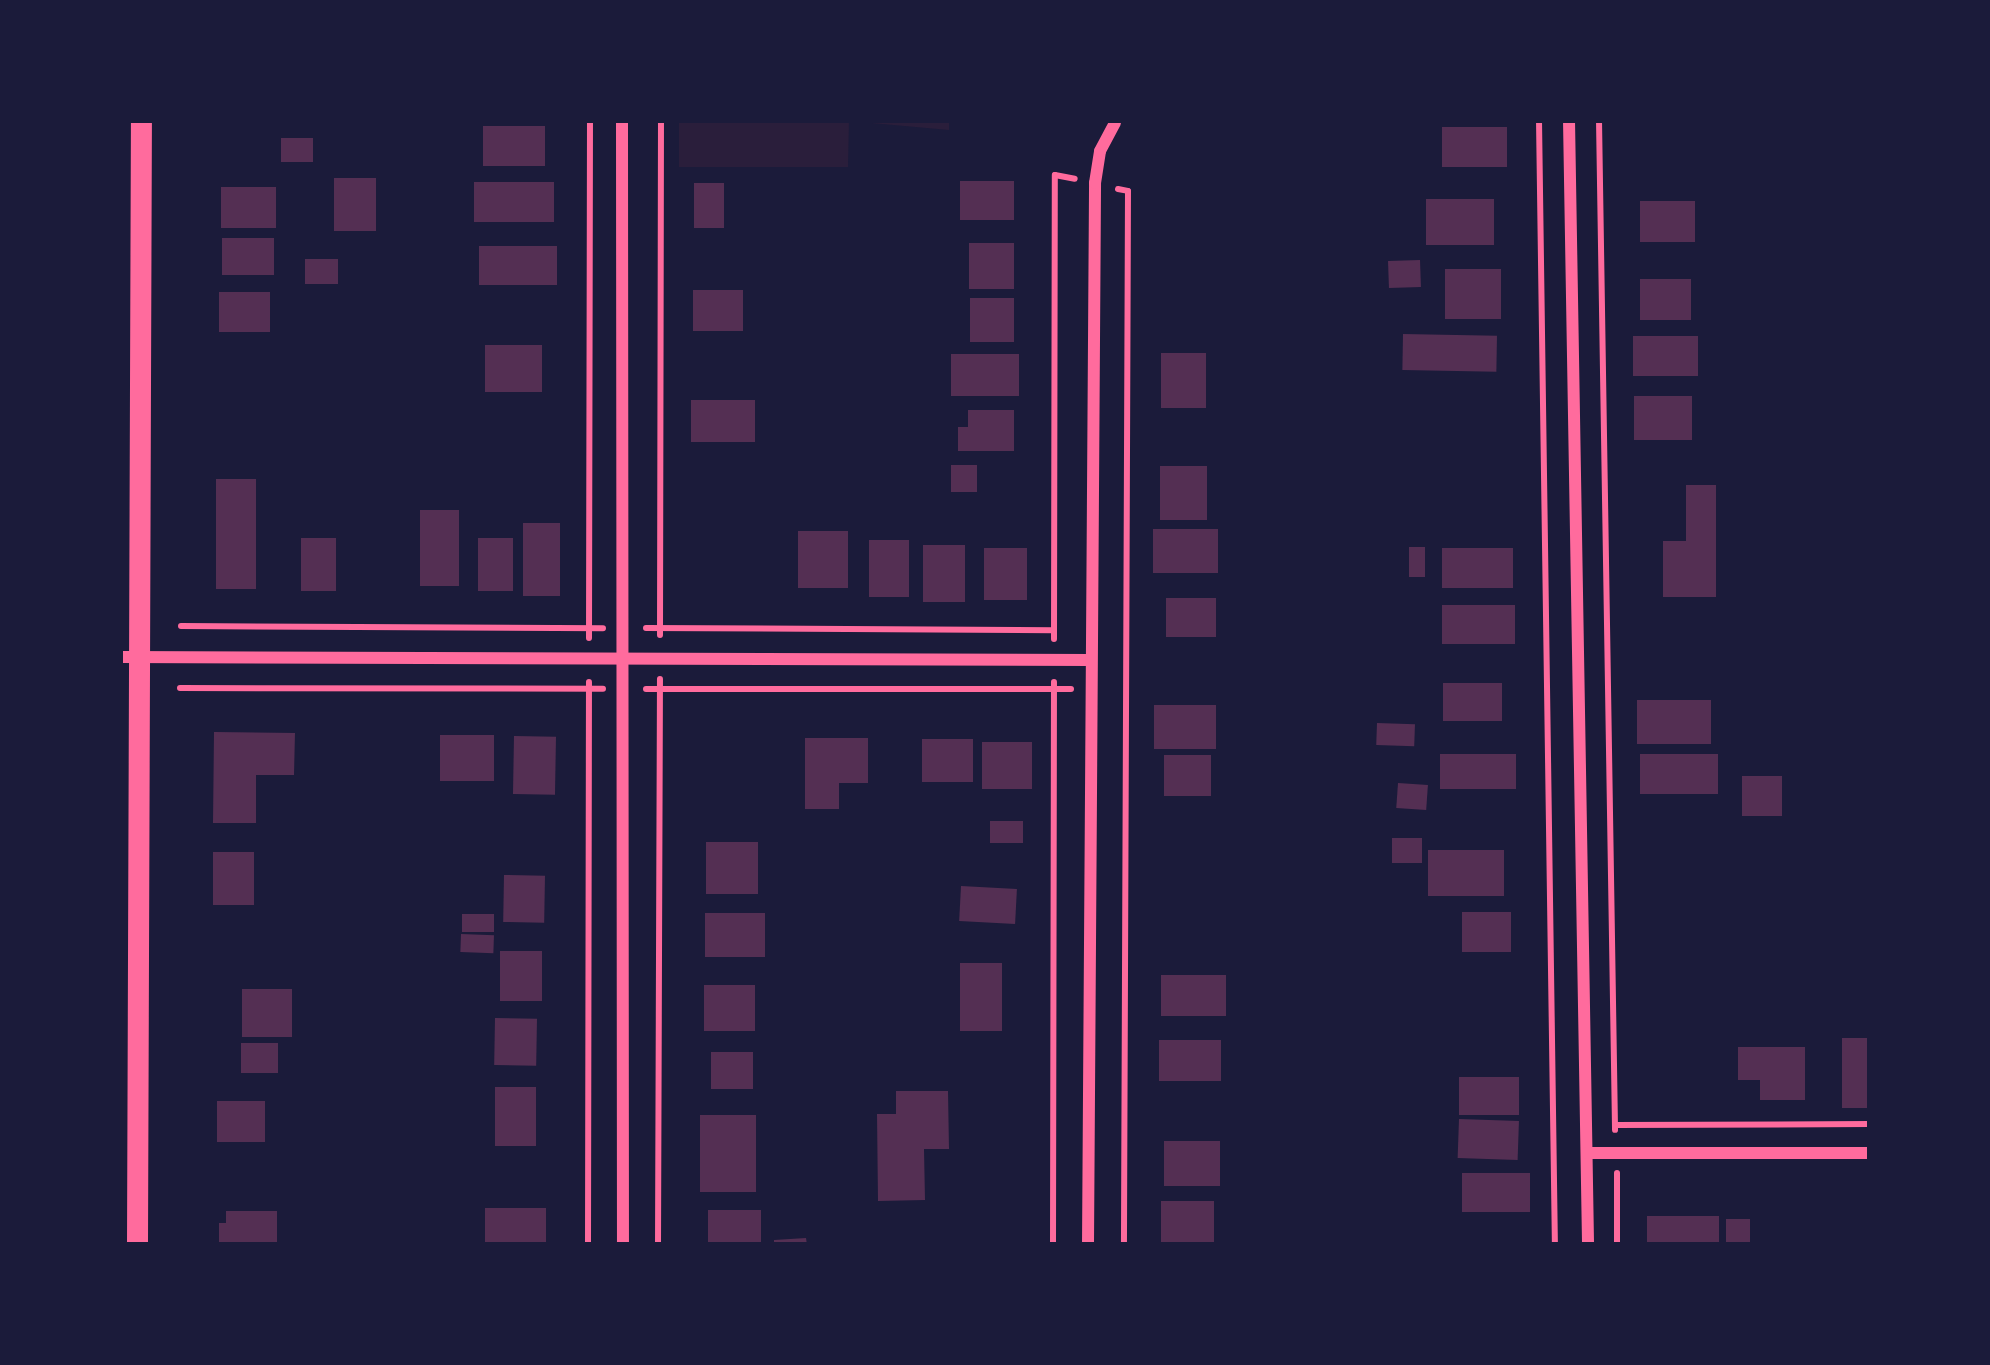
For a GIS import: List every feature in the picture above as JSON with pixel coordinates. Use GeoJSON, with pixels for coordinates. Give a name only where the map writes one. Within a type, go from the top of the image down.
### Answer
{"type":"FeatureCollection","features":[{"type":"Feature","properties":{"kind":"street"},"geometry":{"type":"LineString","coordinates":[[137,1245],[128,657],[141,120]]}},
{"type":"Feature","properties":{"kind":"street"},"geometry":{"type":"LineString","coordinates":[[622,120],[626,656],[622,1245]]}},
{"type":"Feature","properties":{"kind":"street"},"geometry":{"type":"LineString","coordinates":[[1569,120],[1588,1245]]}},
{"type":"Feature","properties":{"kind":"street"},"geometry":{"type":"LineString","coordinates":[[1088,1245],[1095,183],[1100,151],[1115,123]]}},
{"type":"Feature","properties":{"kind":"street"},"geometry":{"type":"LineString","coordinates":[[128,657],[1090,660]]}},
{"type":"Feature","properties":{"kind":"street"},"geometry":{"type":"LineString","coordinates":[[1587,1153],[1870,1153]]}},
{"type":"Feature","properties":{"kind":"path"},"geometry":{"type":"LineString","coordinates":[[1539,120],[1555,1245]]}},
{"type":"Feature","properties":{"kind":"path"},"geometry":{"type":"LineString","coordinates":[[1599,120],[1617,1245]]}},
{"type":"Feature","properties":{"kind":"path"},"geometry":{"type":"LineString","coordinates":[[180,688],[1126,689]]}},
{"type":"Feature","properties":{"kind":"path"},"geometry":{"type":"LineString","coordinates":[[1615,1125],[1870,1124]]}},
{"type":"Feature","properties":{"kind":"shaded area"},"geometry":{"type":"Polygon","coordinates":[[[679,120],[949,120],[949,130],[849,121],[848,167],[679,167],[679,120]]]}},
{"type":"Feature","properties":{"kind":"building"},"geometry":{"type":"Polygon","coordinates":[[[483,126],[545,126],[545,166],[483,166],[483,126]]]}},
{"type":"Feature","properties":{"kind":"building"},"geometry":{"type":"Polygon","coordinates":[[[1442,127],[1507,127],[1507,167],[1442,167],[1442,127]]]}},
{"type":"Feature","properties":{"kind":"building"},"geometry":{"type":"Polygon","coordinates":[[[281,138],[313,138],[313,162],[281,162],[281,138]]]}},
{"type":"Feature","properties":{"kind":"building"},"geometry":{"type":"Polygon","coordinates":[[[334,178],[376,178],[376,231],[334,231],[334,178]]]}},
{"type":"Feature","properties":{"kind":"building"},"geometry":{"type":"Polygon","coordinates":[[[960,181],[1014,181],[1014,220],[960,220],[960,181]]]}},
{"type":"Feature","properties":{"kind":"building"},"geometry":{"type":"Polygon","coordinates":[[[474,182],[554,182],[554,222],[474,222],[474,182]]]}},
{"type":"Feature","properties":{"kind":"building"},"geometry":{"type":"Polygon","coordinates":[[[694,183],[724,183],[724,228],[694,228],[694,183]]]}},
{"type":"Feature","properties":{"kind":"building"},"geometry":{"type":"Polygon","coordinates":[[[221,187],[276,187],[276,228],[221,228],[221,187]]]}},
{"type":"Feature","properties":{"kind":"building"},"geometry":{"type":"Polygon","coordinates":[[[1426,199],[1494,199],[1494,245],[1426,245],[1426,199]]]}},
{"type":"Feature","properties":{"kind":"building"},"geometry":{"type":"Polygon","coordinates":[[[1640,201],[1695,201],[1695,242],[1640,242],[1640,201]]]}},
{"type":"Feature","properties":{"kind":"building"},"geometry":{"type":"Polygon","coordinates":[[[222,238],[274,238],[274,275],[222,275],[222,238]]]}},
{"type":"Feature","properties":{"kind":"building"},"geometry":{"type":"Polygon","coordinates":[[[969,243],[1014,243],[1014,289],[969,289],[969,243]]]}},
{"type":"Feature","properties":{"kind":"building"},"geometry":{"type":"Polygon","coordinates":[[[479,246],[557,246],[557,285],[479,285],[479,246]]]}},
{"type":"Feature","properties":{"kind":"building"},"geometry":{"type":"Polygon","coordinates":[[[305,259],[338,259],[338,284],[305,284],[305,259]]]}},
{"type":"Feature","properties":{"kind":"building"},"geometry":{"type":"Polygon","coordinates":[[[1420,260],[1421,287],[1389,288],[1388,261],[1420,260]]]}},
{"type":"Feature","properties":{"kind":"building"},"geometry":{"type":"Polygon","coordinates":[[[1445,269],[1501,269],[1501,319],[1445,319],[1445,269]]]}},
{"type":"Feature","properties":{"kind":"building"},"geometry":{"type":"Polygon","coordinates":[[[1640,279],[1691,279],[1691,320],[1640,320],[1640,279]]]}},
{"type":"Feature","properties":{"kind":"building"},"geometry":{"type":"Polygon","coordinates":[[[693,290],[743,290],[743,331],[693,331],[693,290]]]}},
{"type":"Feature","properties":{"kind":"building"},"geometry":{"type":"Polygon","coordinates":[[[219,292],[270,292],[270,332],[219,332],[219,292]]]}},
{"type":"Feature","properties":{"kind":"building"},"geometry":{"type":"Polygon","coordinates":[[[970,298],[1014,298],[1014,342],[970,342],[970,298]]]}},
{"type":"Feature","properties":{"kind":"building"},"geometry":{"type":"Polygon","coordinates":[[[1403,334],[1497,336],[1496,372],[1402,370],[1403,334]]]}},
{"type":"Feature","properties":{"kind":"building"},"geometry":{"type":"Polygon","coordinates":[[[1633,336],[1698,336],[1698,376],[1633,376],[1633,336]]]}},
{"type":"Feature","properties":{"kind":"building"},"geometry":{"type":"Polygon","coordinates":[[[485,345],[542,345],[542,392],[485,392],[485,345]]]}},
{"type":"Feature","properties":{"kind":"building"},"geometry":{"type":"Polygon","coordinates":[[[1161,353],[1206,353],[1206,408],[1161,408],[1161,353]]]}},
{"type":"Feature","properties":{"kind":"building"},"geometry":{"type":"Polygon","coordinates":[[[951,354],[1019,354],[1019,396],[951,396],[951,354]]]}},
{"type":"Feature","properties":{"kind":"building"},"geometry":{"type":"Polygon","coordinates":[[[1634,396],[1692,396],[1692,440],[1634,440],[1634,396]]]}},
{"type":"Feature","properties":{"kind":"building"},"geometry":{"type":"Polygon","coordinates":[[[691,400],[755,400],[755,442],[691,442],[691,400]]]}},
{"type":"Feature","properties":{"kind":"building"},"geometry":{"type":"Polygon","coordinates":[[[968,410],[1014,410],[1014,451],[958,451],[958,427],[968,427],[968,410]]]}},
{"type":"Feature","properties":{"kind":"building"},"geometry":{"type":"Polygon","coordinates":[[[951,465],[977,465],[977,492],[951,492],[951,465]]]}},
{"type":"Feature","properties":{"kind":"building"},"geometry":{"type":"Polygon","coordinates":[[[1160,466],[1207,466],[1207,520],[1160,520],[1160,466]]]}},
{"type":"Feature","properties":{"kind":"building"},"geometry":{"type":"Polygon","coordinates":[[[216,479],[256,479],[256,589],[216,589],[216,479]]]}},
{"type":"Feature","properties":{"kind":"building"},"geometry":{"type":"Polygon","coordinates":[[[1686,485],[1716,485],[1716,597],[1663,597],[1663,541],[1686,541],[1686,485]]]}},
{"type":"Feature","properties":{"kind":"building"},"geometry":{"type":"Polygon","coordinates":[[[420,510],[459,510],[459,586],[420,586],[420,510]]]}},
{"type":"Feature","properties":{"kind":"building"},"geometry":{"type":"Polygon","coordinates":[[[523,523],[560,523],[560,596],[523,596],[523,523]]]}},
{"type":"Feature","properties":{"kind":"building"},"geometry":{"type":"Polygon","coordinates":[[[1153,529],[1218,529],[1218,573],[1153,573],[1153,529]]]}},
{"type":"Feature","properties":{"kind":"building"},"geometry":{"type":"Polygon","coordinates":[[[798,531],[848,531],[848,588],[798,588],[798,531]]]}},
{"type":"Feature","properties":{"kind":"building"},"geometry":{"type":"Polygon","coordinates":[[[301,538],[336,538],[336,591],[301,591],[301,538]]]}},
{"type":"Feature","properties":{"kind":"building"},"geometry":{"type":"Polygon","coordinates":[[[478,538],[513,538],[513,591],[478,591],[478,538]]]}},
{"type":"Feature","properties":{"kind":"building"},"geometry":{"type":"Polygon","coordinates":[[[869,540],[909,540],[909,597],[869,597],[869,540]]]}},
{"type":"Feature","properties":{"kind":"building"},"geometry":{"type":"Polygon","coordinates":[[[923,545],[965,545],[965,602],[923,602],[923,545]]]}},
{"type":"Feature","properties":{"kind":"building"},"geometry":{"type":"Polygon","coordinates":[[[1409,547],[1425,547],[1425,577],[1409,577],[1409,547]]]}},
{"type":"Feature","properties":{"kind":"building"},"geometry":{"type":"Polygon","coordinates":[[[984,548],[1027,548],[1027,600],[984,600],[984,548]]]}},
{"type":"Feature","properties":{"kind":"building"},"geometry":{"type":"Polygon","coordinates":[[[1442,548],[1513,548],[1513,588],[1442,588],[1442,548]]]}},
{"type":"Feature","properties":{"kind":"building"},"geometry":{"type":"Polygon","coordinates":[[[1166,598],[1216,598],[1216,637],[1166,637],[1166,598]]]}},
{"type":"Feature","properties":{"kind":"building"},"geometry":{"type":"Polygon","coordinates":[[[1442,605],[1515,605],[1515,644],[1442,644],[1442,605]]]}},
{"type":"Feature","properties":{"kind":"building"},"geometry":{"type":"Polygon","coordinates":[[[1443,683],[1502,683],[1502,721],[1443,721],[1443,683]]]}},
{"type":"Feature","properties":{"kind":"building"},"geometry":{"type":"Polygon","coordinates":[[[1637,700],[1711,700],[1711,744],[1637,744],[1637,700]]]}},
{"type":"Feature","properties":{"kind":"building"},"geometry":{"type":"Polygon","coordinates":[[[1154,705],[1216,705],[1216,749],[1154,749],[1154,705]]]}},
{"type":"Feature","properties":{"kind":"building"},"geometry":{"type":"Polygon","coordinates":[[[1377,723],[1415,724],[1414,746],[1376,745],[1377,723]]]}},
{"type":"Feature","properties":{"kind":"building"},"geometry":{"type":"Polygon","coordinates":[[[214,732],[295,733],[294,775],[256,775],[256,823],[213,823],[214,732]]]}},
{"type":"Feature","properties":{"kind":"building"},"geometry":{"type":"Polygon","coordinates":[[[440,735],[494,735],[494,781],[440,781],[440,735]]]}},
{"type":"Feature","properties":{"kind":"building"},"geometry":{"type":"Polygon","coordinates":[[[514,736],[556,737],[555,795],[513,794],[514,736]]]}},
{"type":"Feature","properties":{"kind":"building"},"geometry":{"type":"Polygon","coordinates":[[[805,738],[868,738],[868,783],[839,783],[839,809],[805,809],[805,738]]]}},
{"type":"Feature","properties":{"kind":"building"},"geometry":{"type":"Polygon","coordinates":[[[922,739],[973,739],[973,782],[922,782],[922,739]]]}},
{"type":"Feature","properties":{"kind":"building"},"geometry":{"type":"Polygon","coordinates":[[[982,742],[1032,742],[1032,789],[982,789],[982,742]]]}},
{"type":"Feature","properties":{"kind":"building"},"geometry":{"type":"Polygon","coordinates":[[[1440,754],[1516,754],[1516,789],[1440,789],[1440,754]]]}},
{"type":"Feature","properties":{"kind":"building"},"geometry":{"type":"Polygon","coordinates":[[[1640,754],[1718,754],[1718,794],[1640,794],[1640,754]]]}},
{"type":"Feature","properties":{"kind":"building"},"geometry":{"type":"Polygon","coordinates":[[[1164,755],[1211,755],[1211,796],[1164,796],[1164,755]]]}},
{"type":"Feature","properties":{"kind":"building"},"geometry":{"type":"Polygon","coordinates":[[[1742,776],[1782,776],[1782,816],[1742,816],[1742,776]]]}},
{"type":"Feature","properties":{"kind":"building"},"geometry":{"type":"Polygon","coordinates":[[[1398,783],[1428,785],[1426,810],[1396,808],[1398,783]]]}},
{"type":"Feature","properties":{"kind":"building"},"geometry":{"type":"Polygon","coordinates":[[[990,821],[1023,821],[1023,843],[990,843],[990,821]]]}},
{"type":"Feature","properties":{"kind":"building"},"geometry":{"type":"Polygon","coordinates":[[[1392,838],[1422,838],[1422,863],[1392,863],[1392,838]]]}},
{"type":"Feature","properties":{"kind":"building"},"geometry":{"type":"Polygon","coordinates":[[[706,842],[758,842],[758,894],[706,894],[706,842]]]}},
{"type":"Feature","properties":{"kind":"building"},"geometry":{"type":"Polygon","coordinates":[[[1428,850],[1504,850],[1504,896],[1428,896],[1428,850]]]}},
{"type":"Feature","properties":{"kind":"building"},"geometry":{"type":"Polygon","coordinates":[[[213,852],[254,852],[254,905],[213,905],[213,852]]]}},
{"type":"Feature","properties":{"kind":"building"},"geometry":{"type":"Polygon","coordinates":[[[504,875],[545,876],[544,923],[503,922],[504,875]]]}},
{"type":"Feature","properties":{"kind":"building"},"geometry":{"type":"Polygon","coordinates":[[[961,886],[1017,889],[1015,924],[959,921],[961,886]]]}},
{"type":"Feature","properties":{"kind":"building"},"geometry":{"type":"Polygon","coordinates":[[[1462,912],[1511,912],[1511,952],[1462,952],[1462,912]]]}},
{"type":"Feature","properties":{"kind":"building"},"geometry":{"type":"Polygon","coordinates":[[[705,913],[765,913],[765,957],[705,957],[705,913]]]}},
{"type":"Feature","properties":{"kind":"building"},"geometry":{"type":"Polygon","coordinates":[[[462,914],[494,914],[494,932],[462,932],[462,914]]]}},
{"type":"Feature","properties":{"kind":"building"},"geometry":{"type":"Polygon","coordinates":[[[461,934],[494,935],[493,953],[460,952],[461,934]]]}},
{"type":"Feature","properties":{"kind":"building"},"geometry":{"type":"Polygon","coordinates":[[[500,951],[542,951],[542,1001],[500,1001],[500,951]]]}},
{"type":"Feature","properties":{"kind":"building"},"geometry":{"type":"Polygon","coordinates":[[[960,963],[1002,963],[1002,1031],[960,1031],[960,963]]]}},
{"type":"Feature","properties":{"kind":"building"},"geometry":{"type":"Polygon","coordinates":[[[1161,975],[1226,975],[1226,1016],[1161,1016],[1161,975]]]}},
{"type":"Feature","properties":{"kind":"building"},"geometry":{"type":"Polygon","coordinates":[[[704,985],[755,985],[755,1031],[704,1031],[704,985]]]}},
{"type":"Feature","properties":{"kind":"building"},"geometry":{"type":"Polygon","coordinates":[[[242,989],[292,989],[292,1037],[242,1037],[242,989]]]}},
{"type":"Feature","properties":{"kind":"building"},"geometry":{"type":"Polygon","coordinates":[[[495,1018],[537,1019],[536,1066],[494,1065],[495,1018]]]}},
{"type":"Feature","properties":{"kind":"building"},"geometry":{"type":"Polygon","coordinates":[[[1842,1038],[1870,1038],[1870,1108],[1842,1108],[1842,1038]]]}},
{"type":"Feature","properties":{"kind":"building"},"geometry":{"type":"Polygon","coordinates":[[[1159,1040],[1221,1040],[1221,1081],[1159,1081],[1159,1040]]]}},
{"type":"Feature","properties":{"kind":"building"},"geometry":{"type":"Polygon","coordinates":[[[241,1043],[278,1043],[278,1073],[241,1073],[241,1043]]]}},
{"type":"Feature","properties":{"kind":"building"},"geometry":{"type":"Polygon","coordinates":[[[1738,1047],[1805,1047],[1805,1100],[1760,1100],[1760,1080],[1738,1080],[1738,1047]]]}},
{"type":"Feature","properties":{"kind":"building"},"geometry":{"type":"Polygon","coordinates":[[[711,1052],[753,1052],[753,1089],[711,1089],[711,1052]]]}},
{"type":"Feature","properties":{"kind":"building"},"geometry":{"type":"Polygon","coordinates":[[[1459,1077],[1519,1077],[1519,1115],[1459,1115],[1459,1077]]]}},
{"type":"Feature","properties":{"kind":"building"},"geometry":{"type":"Polygon","coordinates":[[[495,1087],[536,1087],[536,1146],[495,1146],[495,1087]]]}},
{"type":"Feature","properties":{"kind":"building"},"geometry":{"type":"Polygon","coordinates":[[[896,1091],[948,1091],[949,1149],[924,1149],[925,1200],[878,1201],[877,1114],[896,1114],[896,1091]]]}},
{"type":"Feature","properties":{"kind":"building"},"geometry":{"type":"Polygon","coordinates":[[[217,1101],[265,1101],[265,1142],[217,1142],[217,1101]]]}},
{"type":"Feature","properties":{"kind":"building"},"geometry":{"type":"Polygon","coordinates":[[[700,1115],[756,1115],[756,1192],[700,1192],[700,1115]]]}},
{"type":"Feature","properties":{"kind":"building"},"geometry":{"type":"Polygon","coordinates":[[[1459,1119],[1519,1121],[1518,1160],[1458,1158],[1459,1119]]]}},
{"type":"Feature","properties":{"kind":"building"},"geometry":{"type":"Polygon","coordinates":[[[1164,1141],[1220,1141],[1220,1186],[1164,1186],[1164,1141]]]}},
{"type":"Feature","properties":{"kind":"building"},"geometry":{"type":"Polygon","coordinates":[[[1462,1173],[1530,1173],[1530,1212],[1462,1212],[1462,1173]]]}},
{"type":"Feature","properties":{"kind":"building"},"geometry":{"type":"Polygon","coordinates":[[[1161,1201],[1214,1201],[1214,1245],[1161,1245],[1161,1201]]]}},
{"type":"Feature","properties":{"kind":"building"},"geometry":{"type":"Polygon","coordinates":[[[485,1208],[546,1208],[546,1245],[485,1245],[485,1208]]]}},
{"type":"Feature","properties":{"kind":"building"},"geometry":{"type":"Polygon","coordinates":[[[708,1210],[761,1210],[761,1245],[708,1245],[708,1210]]]}},
{"type":"Feature","properties":{"kind":"building"},"geometry":{"type":"Polygon","coordinates":[[[226,1211],[277,1211],[277,1245],[219,1245],[219,1223],[226,1223],[226,1211]]]}},
{"type":"Feature","properties":{"kind":"building"},"geometry":{"type":"Polygon","coordinates":[[[1647,1216],[1719,1216],[1719,1245],[1647,1245],[1647,1216]]]}},
{"type":"Feature","properties":{"kind":"building"},"geometry":{"type":"Polygon","coordinates":[[[1726,1219],[1750,1219],[1750,1245],[1726,1245],[1726,1219]]]}},
{"type":"Feature","properties":{"kind":"building"},"geometry":{"type":"Polygon","coordinates":[[[806,1238],[807,1245],[774,1245],[774,1240],[806,1238]]]}}]}
